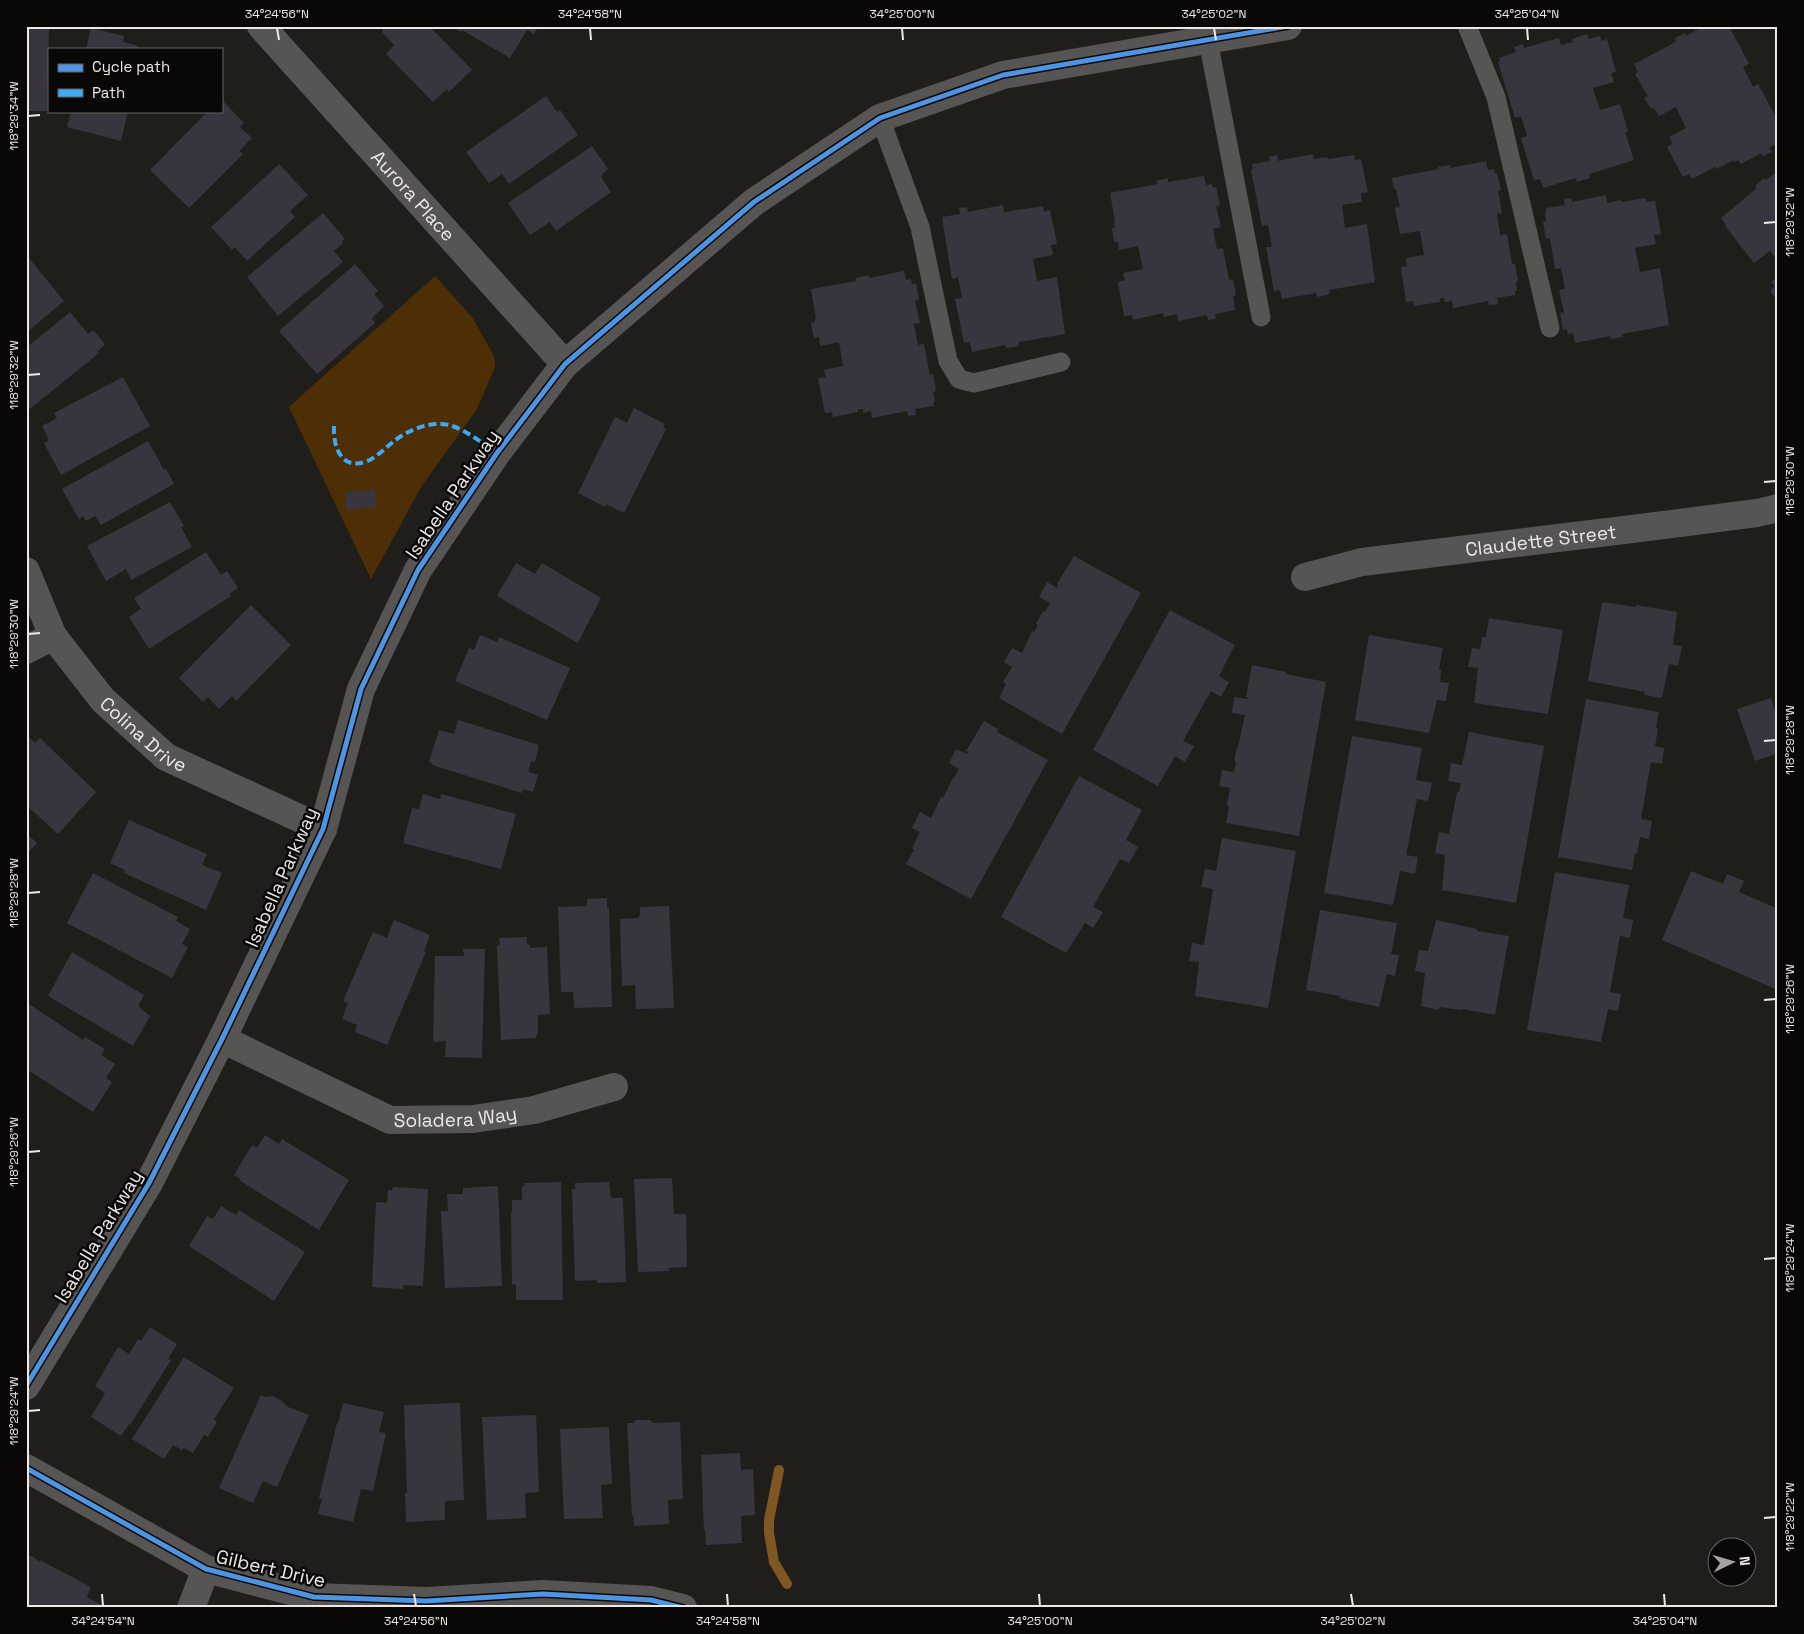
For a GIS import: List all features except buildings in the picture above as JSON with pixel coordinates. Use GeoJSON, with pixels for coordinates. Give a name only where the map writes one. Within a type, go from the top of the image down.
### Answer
{"type":"FeatureCollection","features":[{"type":"Feature","properties":{"kind":"street","name":"Aurora Place"},"geometry":{"type":"LineString","coordinates":[[261,26],[565,364]]}},
{"type":"Feature","properties":{"kind":"street","name":"Isabella Parkway"},"geometry":{"type":"LineString","coordinates":[[26,1386],[149,1182],[222,1039],[323,828],[361,689],[418,570],[497,453],[565,364],[754,202],[880,118],[1003,75],[1288,26]]}},
{"type":"Feature","properties":{"kind":"street","name":"Claudette Street"},"geometry":{"type":"LineString","coordinates":[[1305,577],[1362,562],[1632,529],[1778,508]]}},
{"type":"Feature","properties":{"kind":"street","name":"Colina Drive"},"geometry":{"type":"LineString","coordinates":[[26,571],[53,636],[103,700],[166,757],[323,828]]}},
{"type":"Feature","properties":{"kind":"street"},"geometry":{"type":"LineString","coordinates":[[26,650],[53,636]]}},
{"type":"Feature","properties":{"kind":"street","name":"Soladera Way"},"geometry":{"type":"LineString","coordinates":[[222,1039],[390,1120],[490,1117],[534,1110],[614,1087]]}},
{"type":"Feature","properties":{"kind":"street","name":"Gilbert Drive"},"geometry":{"type":"LineString","coordinates":[[26,1468],[206,1569],[314,1597],[426,1601],[651,1600],[683,1608]]}},
{"type":"Feature","properties":{"kind":"street"},"geometry":{"type":"LineString","coordinates":[[191,1608],[206,1569]]}},
{"type":"Feature","properties":{"kind":"lane"},"geometry":{"type":"LineString","coordinates":[[1467,26],[1496,97],[1550,328]]}},
{"type":"Feature","properties":{"kind":"lane"},"geometry":{"type":"LineString","coordinates":[[1208,40],[1261,317]]}},
{"type":"Feature","properties":{"kind":"lane"},"geometry":{"type":"LineString","coordinates":[[880,118],[920,228],[948,361],[959,379],[974,383],[1061,362]]}},
{"type":"Feature","properties":{"kind":"shaded area"},"geometry":{"type":"Polygon","coordinates":[[[435,276],[472,317],[494,356],[495,367],[477,409],[421,487],[371,579],[289,407],[435,276]]]}},
{"type":"Feature","properties":{"kind":"waterway"},"geometry":{"type":"LineString","coordinates":[[779,1470],[769,1520],[769,1533],[774,1562],[787,1584]]}},
{"type":"Feature","properties":{"kind":"marked path"},"geometry":{"type":"LineString","coordinates":[[334,426],[335,441],[340,454],[344,459],[356,464],[376,456],[393,442],[414,429],[433,424],[447,425],[462,430],[497,453]]}},
{"type":"Feature","properties":{"kind":"cycle path"},"geometry":{"type":"LineString","coordinates":[[26,1386],[149,1183],[222,1039],[323,829],[361,689],[418,570],[497,453],[565,364],[754,202],[880,118],[1003,75],[1288,26]]}},
{"type":"Feature","properties":{"kind":"cycle path"},"geometry":{"type":"LineString","coordinates":[[26,1468],[206,1569],[314,1597],[426,1601],[543,1594],[651,1600],[683,1608]]}}]}
